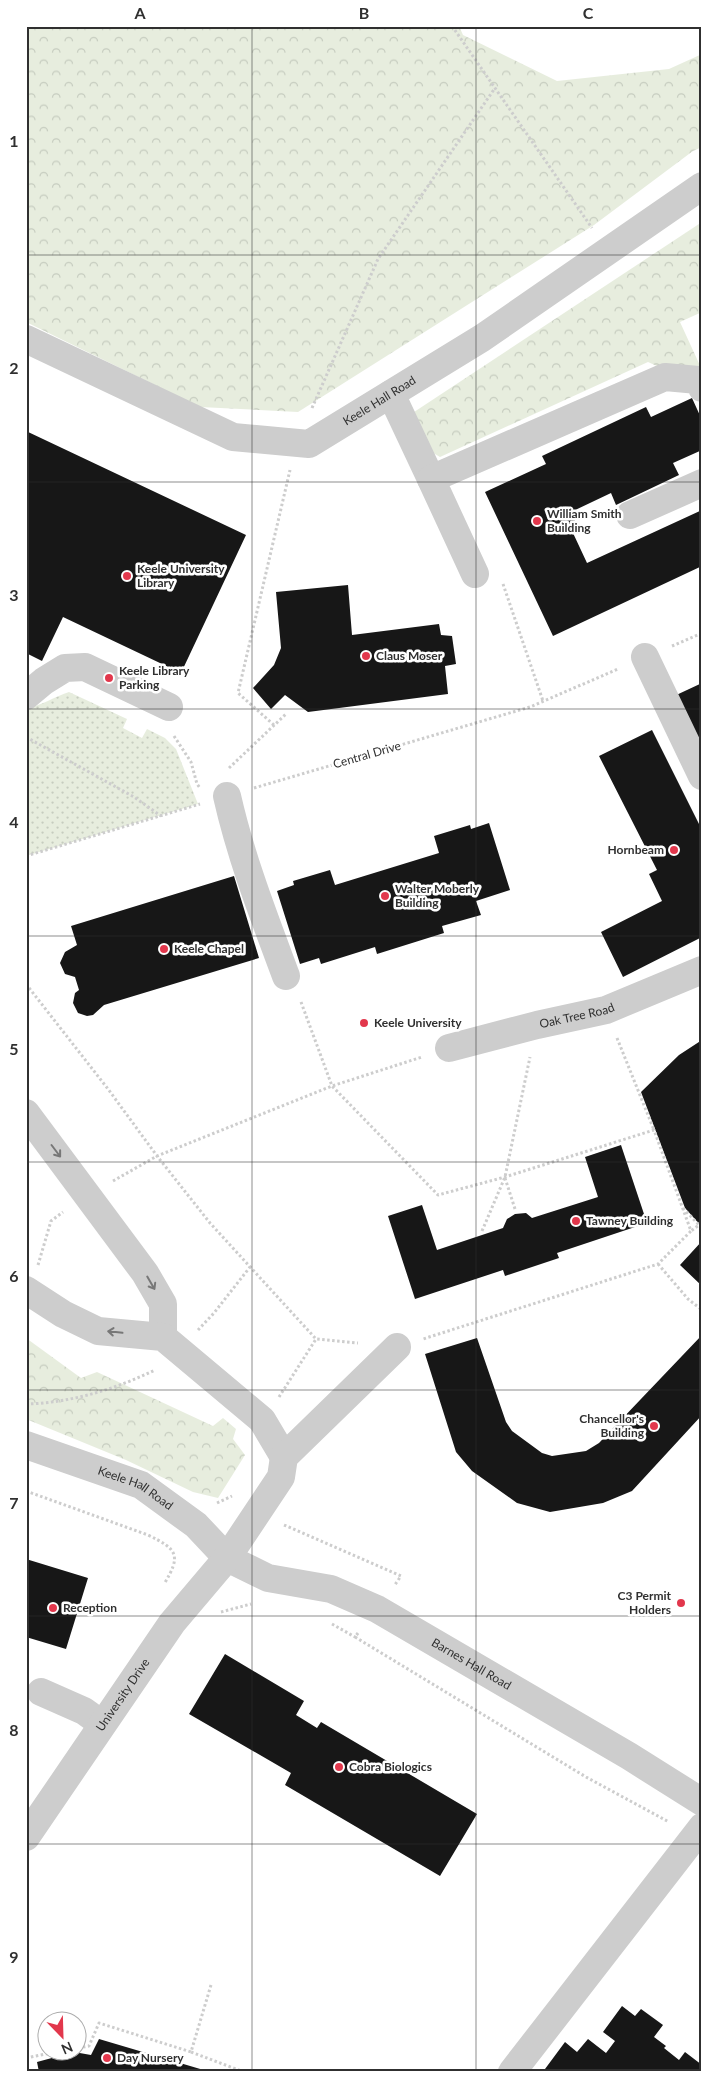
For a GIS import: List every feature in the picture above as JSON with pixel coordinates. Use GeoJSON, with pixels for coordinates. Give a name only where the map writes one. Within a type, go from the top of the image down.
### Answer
{"type":"FeatureCollection","features":[{"type":"Feature","properties":{"kind":"street","name":"Keele Hall Road"},"geometry":{"type":"LineString","coordinates":[[26,339],[234,437],[309,444],[482,338],[702,186]]}},
{"type":"Feature","properties":{"kind":"street"},"geometry":{"type":"LineString","coordinates":[[431,479],[665,378],[698,380],[702,388]]}},
{"type":"Feature","properties":{"kind":"street"},"geometry":{"type":"LineString","coordinates":[[391,394],[475,574]]}},
{"type":"Feature","properties":{"kind":"street"},"geometry":{"type":"LineString","coordinates":[[630,515],[702,483]]}},
{"type":"Feature","properties":{"kind":"street"},"geometry":{"type":"LineString","coordinates":[[645,657],[702,776]]}},
{"type":"Feature","properties":{"kind":"street"},"geometry":{"type":"LineString","coordinates":[[26,696],[44,681],[65,668],[85,667],[169,707]]}},
{"type":"Feature","properties":{"kind":"street"},"geometry":{"type":"LineString","coordinates":[[220,790],[234,823],[252,884],[286,976]]}},
{"type":"Feature","properties":{"kind":"street","name":"Oak Tree Road"},"geometry":{"type":"LineString","coordinates":[[449,1048],[537,1025],[606,1010],[702,970]]}},
{"type":"Feature","properties":{"kind":"street"},"geometry":{"type":"LineString","coordinates":[[26,1113],[145,1273],[163,1304],[163,1338]]}},
{"type":"Feature","properties":{"kind":"street"},"geometry":{"type":"LineString","coordinates":[[26,1290],[63,1314],[98,1331],[163,1338],[262,1420],[284,1456],[398,1346]]}},
{"type":"Feature","properties":{"kind":"street","name":"Keele Hall Road"},"geometry":{"type":"LineString","coordinates":[[26,1445],[141,1485],[196,1525],[227,1558]]}},
{"type":"Feature","properties":{"kind":"street","name":"University Drive"},"geometry":{"type":"LineString","coordinates":[[26,1838],[172,1623],[227,1558],[280,1477],[284,1456]]}},
{"type":"Feature","properties":{"kind":"street","name":"Barnes Hall Road"},"geometry":{"type":"LineString","coordinates":[[227,1558],[268,1578],[331,1589],[377,1609],[629,1756],[702,1802]]}},
{"type":"Feature","properties":{"kind":"street"},"geometry":{"type":"LineString","coordinates":[[41,1692],[84,1711],[102,1724]]}},
{"type":"Feature","properties":{"kind":"street"},"geometry":{"type":"LineString","coordinates":[[512,2072],[702,1827]]}},
{"type":"Feature","properties":{"kind":"path"},"geometry":{"type":"LineString","coordinates":[[452,26],[608,251]]}},
{"type":"Feature","properties":{"kind":"path"},"geometry":{"type":"LineString","coordinates":[[274,725],[238,693],[296,443],[378,259],[495,88]]}},
{"type":"Feature","properties":{"kind":"path"},"geometry":{"type":"LineString","coordinates":[[475,574],[496,565],[543,701]]}},
{"type":"Feature","properties":{"kind":"path","name":"Central Drive"},"geometry":{"type":"LineString","coordinates":[[26,856],[161,816],[220,790],[521,709],[702,634]]}},
{"type":"Feature","properties":{"kind":"path"},"geometry":{"type":"LineString","coordinates":[[169,707],[172,732],[191,762],[197,784],[204,792],[220,790],[274,725],[286,714]]}},
{"type":"Feature","properties":{"kind":"path"},"geometry":{"type":"LineString","coordinates":[[26,737],[134,797],[161,816]]}},
{"type":"Feature","properties":{"kind":"path"},"geometry":{"type":"LineString","coordinates":[[286,976],[293,981],[332,1086],[438,1195],[505,1177],[654,1130]]}},
{"type":"Feature","properties":{"kind":"path"},"geometry":{"type":"LineString","coordinates":[[26,984],[210,1223],[316,1339],[398,1346],[658,1264],[691,1231],[700,1225],[681,1206]]}},
{"type":"Feature","properties":{"kind":"path"},"geometry":{"type":"LineString","coordinates":[[606,1010],[654,1130],[691,1231]]}},
{"type":"Feature","properties":{"kind":"path"},"geometry":{"type":"LineString","coordinates":[[482,1231],[505,1177],[537,1025]]}},
{"type":"Feature","properties":{"kind":"path"},"geometry":{"type":"LineString","coordinates":[[157,1156],[332,1086],[449,1048]]}},
{"type":"Feature","properties":{"kind":"path"},"geometry":{"type":"LineString","coordinates":[[505,1177],[515,1210]]}},
{"type":"Feature","properties":{"kind":"path"},"geometry":{"type":"LineString","coordinates":[[658,1264],[688,1299],[702,1310]]}},
{"type":"Feature","properties":{"kind":"path"},"geometry":{"type":"LineString","coordinates":[[194,1335],[250,1267]]}},
{"type":"Feature","properties":{"kind":"path"},"geometry":{"type":"LineString","coordinates":[[274,1404],[316,1339]]}},
{"type":"Feature","properties":{"kind":"path"},"geometry":{"type":"LineString","coordinates":[[26,1404],[64,1401],[136,1379],[161,1366]]}},
{"type":"Feature","properties":{"kind":"path"},"geometry":{"type":"LineString","coordinates":[[261,1505],[280,1523],[400,1576]]}},
{"type":"Feature","properties":{"kind":"path"},"geometry":{"type":"LineString","coordinates":[[191,2052],[211,1985]]}},
{"type":"Feature","properties":{"kind":"path"},"geometry":{"type":"LineString","coordinates":[[88,2046],[90,2046],[99,2023],[191,2052],[244,2072]]}},
{"type":"Feature","properties":{"kind":"green space"},"geometry":{"type":"Polygon","coordinates":[[[26,26],[459,26],[463,35],[557,81],[669,69],[702,54],[702,147],[693,151],[594,225],[298,412],[200,407],[26,322],[26,26]]]}},
{"type":"Feature","properties":{"kind":"green space"},"geometry":{"type":"Polygon","coordinates":[[[702,222],[702,312],[680,322],[702,370],[686,379],[648,362],[440,457],[418,444],[408,416],[702,222]]]}},
{"type":"Feature","properties":{"kind":"green space"},"geometry":{"type":"Polygon","coordinates":[[[69,692],[127,719],[123,728],[142,738],[147,729],[165,738],[176,749],[198,804],[26,856],[26,709],[69,692]]]}},
{"type":"Feature","properties":{"kind":"green space"},"geometry":{"type":"Polygon","coordinates":[[[26,1338],[81,1378],[97,1372],[213,1426],[223,1418],[236,1429],[233,1439],[245,1455],[218,1498],[193,1492],[126,1460],[26,1419],[26,1338]]]}},
{"type":"Feature","properties":{"kind":"building","name":"William Smith Building"},"geometry":{"type":"Polygon","coordinates":[[[692,398],[702,420],[702,450],[673,463],[679,475],[616,505],[611,493],[571,512],[579,530],[573,533],[587,563],[702,510],[702,566],[553,636],[485,492],[546,464],[542,456],[646,407],[651,417],[692,398]]]}},
{"type":"Feature","properties":{"kind":"building","name":"Keele University Library"},"geometry":{"type":"Polygon","coordinates":[[[26,431],[246,535],[181,673],[63,617],[42,661],[26,653],[26,431]]]}},
{"type":"Feature","properties":{"kind":"building","name":"Claus Moser"},"geometry":{"type":"Polygon","coordinates":[[[348,585],[352,635],[439,624],[441,635],[452,636],[456,664],[445,666],[448,694],[308,712],[285,695],[271,709],[253,688],[274,665],[281,648],[276,592],[348,585]]]}},
{"type":"Feature","properties":{"kind":"building"},"geometry":{"type":"Polygon","coordinates":[[[702,683],[702,739],[694,743],[672,697],[702,683]]]}},
{"type":"Feature","properties":{"kind":"building","name":"Hornbeam"},"geometry":{"type":"Polygon","coordinates":[[[652,730],[702,830],[702,937],[623,977],[601,932],[662,901],[649,874],[657,870],[599,756],[652,730]]]}},
{"type":"Feature","properties":{"kind":"building","name":"Walter Moberly Building"},"geometry":{"type":"Polygon","coordinates":[[[489,823],[510,890],[476,901],[481,915],[442,926],[444,933],[377,954],[375,947],[321,964],[319,958],[300,964],[277,891],[294,885],[293,881],[330,870],[335,885],[439,853],[434,836],[470,825],[471,829],[489,823]]]}},
{"type":"Feature","properties":{"kind":"building","name":"Keele Chapel"},"geometry":{"type":"Polygon","coordinates":[[[234,876],[259,958],[104,1005],[93,1015],[87,1016],[78,1013],[73,1003],[75,993],[79,990],[75,977],[65,974],[60,963],[65,952],[77,945],[71,926],[234,876]]]}},
{"type":"Feature","properties":{"kind":"building"},"geometry":{"type":"Polygon","coordinates":[[[702,1040],[702,1227],[685,1208],[641,1092],[679,1055],[702,1040]]]}},
{"type":"Feature","properties":{"kind":"building","name":"Tawney Building"},"geometry":{"type":"Polygon","coordinates":[[[621,1145],[647,1223],[557,1253],[559,1258],[505,1276],[503,1270],[415,1299],[388,1216],[422,1205],[437,1250],[503,1228],[507,1219],[515,1214],[526,1213],[532,1218],[598,1197],[585,1157],[621,1145]]]}},
{"type":"Feature","properties":{"kind":"building"},"geometry":{"type":"Polygon","coordinates":[[[702,1241],[702,1286],[680,1265],[702,1241]]]}},
{"type":"Feature","properties":{"kind":"building","name":"Chancellor's Building"},"geometry":{"type":"Polygon","coordinates":[[[702,1335],[702,1415],[632,1491],[603,1503],[550,1512],[517,1503],[472,1471],[456,1452],[425,1354],[477,1338],[506,1422],[512,1431],[542,1453],[552,1456],[586,1451],[599,1443],[702,1335]]]}},
{"type":"Feature","properties":{"kind":"building","name":"Reception"},"geometry":{"type":"Polygon","coordinates":[[[26,1559],[88,1578],[66,1649],[26,1637],[26,1559]]]}},
{"type":"Feature","properties":{"kind":"building","name":"Cobra Biologics"},"geometry":{"type":"Polygon","coordinates":[[[225,1654],[304,1701],[296,1715],[317,1728],[321,1722],[477,1814],[440,1876],[285,1785],[291,1773],[189,1714],[225,1654]]]}},
{"type":"Feature","properties":{"kind":"building"},"geometry":{"type":"Polygon","coordinates":[[[622,2006],[635,2016],[641,2009],[663,2025],[654,2037],[666,2046],[664,2048],[679,2060],[685,2052],[702,2065],[702,2072],[549,2072],[545,2069],[565,2042],[577,2052],[588,2039],[606,2053],[615,2041],[603,2032],[622,2006]]]}},
{"type":"Feature","properties":{"kind":"building","name":"Day Nursery"},"geometry":{"type":"Polygon","coordinates":[[[99,2039],[207,2072],[39,2072],[37,2062],[44,2060],[88,2060],[88,2054],[91,2055],[99,2039]]]}},
{"type":"Feature","properties":{"kind":"place","name":"William Smith Building"},"geometry":{"type":"Point","coordinates":[537,521]}},
{"type":"Feature","properties":{"kind":"place","name":"Keele University Library"},"geometry":{"type":"Point","coordinates":[127,576]}},
{"type":"Feature","properties":{"kind":"place","name":"Claus Moser"},"geometry":{"type":"Point","coordinates":[366,656]}},
{"type":"Feature","properties":{"kind":"place","name":"Keele Library Parking"},"geometry":{"type":"Point","coordinates":[109,678]}},
{"type":"Feature","properties":{"kind":"place","name":"Hornbeam"},"geometry":{"type":"Point","coordinates":[674,850]}},
{"type":"Feature","properties":{"kind":"place","name":"Walter Moberly Building"},"geometry":{"type":"Point","coordinates":[385,896]}},
{"type":"Feature","properties":{"kind":"place","name":"Keele Chapel"},"geometry":{"type":"Point","coordinates":[164,949]}},
{"type":"Feature","properties":{"kind":"place","name":"Keele University"},"geometry":{"type":"Point","coordinates":[364,1023]}},
{"type":"Feature","properties":{"kind":"place","name":"Tawney Building"},"geometry":{"type":"Point","coordinates":[576,1221]}},
{"type":"Feature","properties":{"kind":"place","name":"Chancellor's Building"},"geometry":{"type":"Point","coordinates":[654,1426]}},
{"type":"Feature","properties":{"kind":"place","name":"C3 Permit Holders"},"geometry":{"type":"Point","coordinates":[681,1603]}},
{"type":"Feature","properties":{"kind":"place","name":"Reception"},"geometry":{"type":"Point","coordinates":[53,1608]}},
{"type":"Feature","properties":{"kind":"place","name":"Cobra Biologics"},"geometry":{"type":"Point","coordinates":[339,1767]}},
{"type":"Feature","properties":{"kind":"place","name":"Day Nursery"},"geometry":{"type":"Point","coordinates":[107,2058]}}]}
